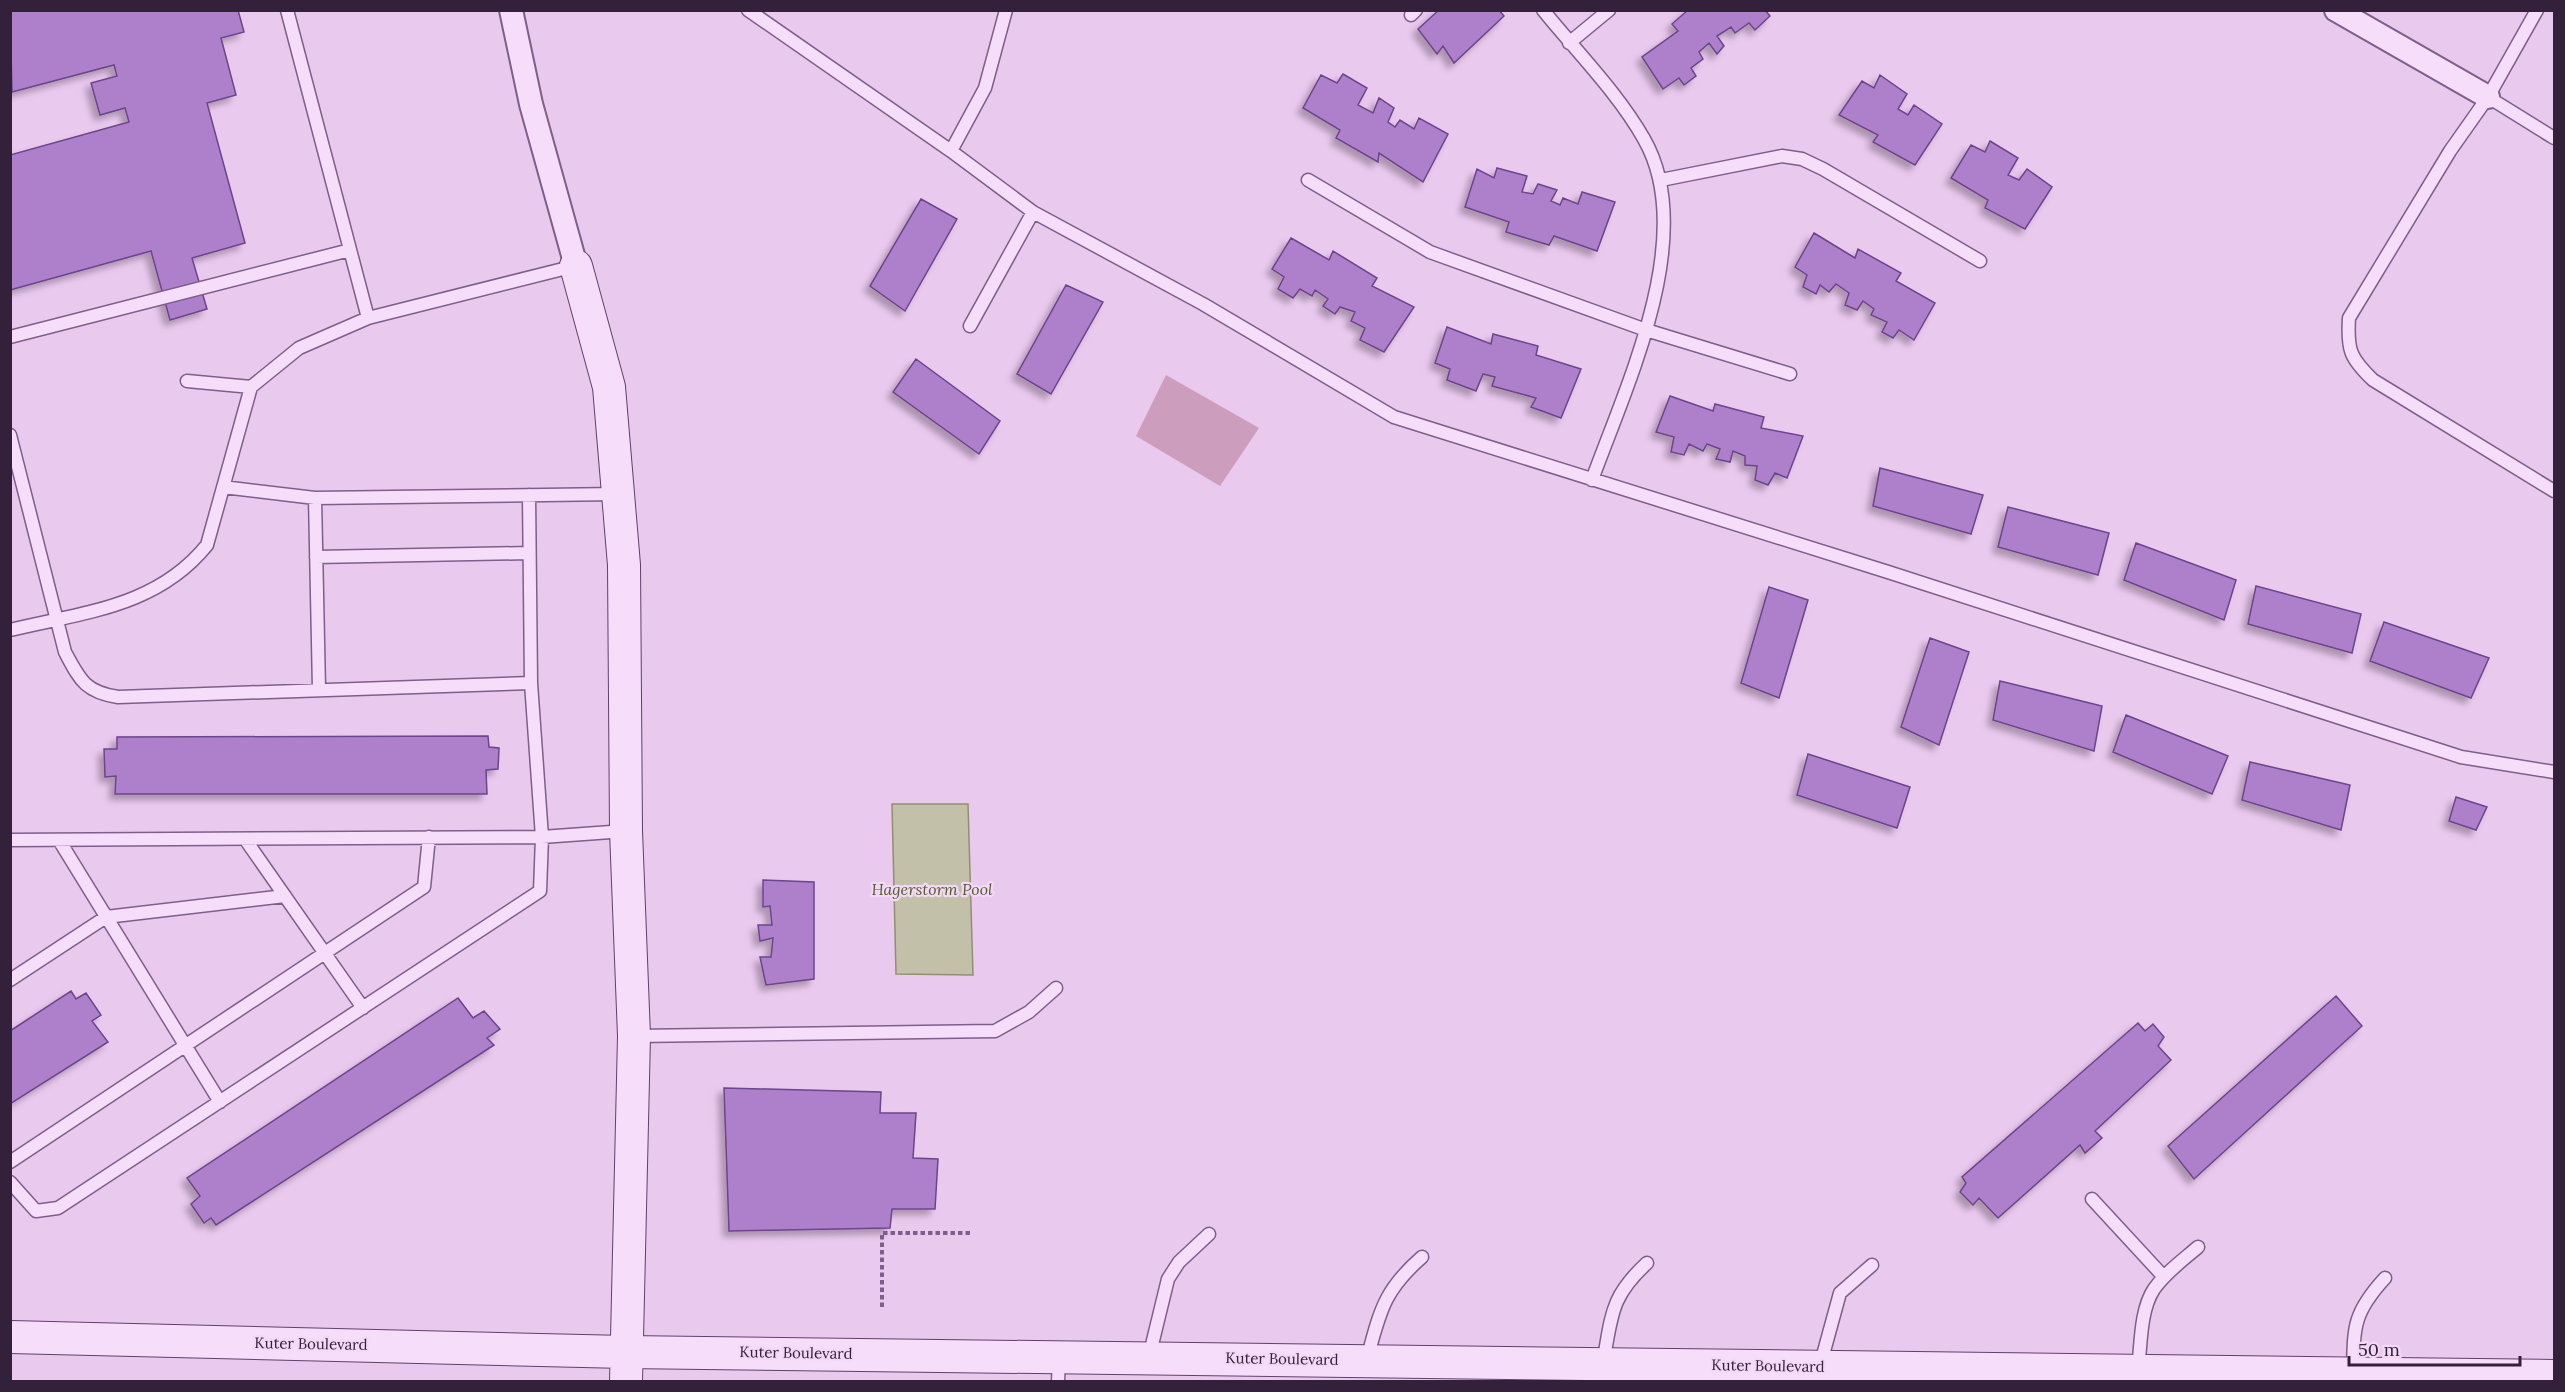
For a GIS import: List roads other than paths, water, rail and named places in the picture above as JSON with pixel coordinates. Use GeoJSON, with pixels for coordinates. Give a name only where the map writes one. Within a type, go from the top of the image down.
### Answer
{"type":"FeatureCollection","features":[{"type":"Feature","properties":{"kind":"street"},"geometry":{"type":"LineString","coordinates":[[512,10],[531,104],[609,387],[619,494],[624,565],[626,831],[634,1036],[626,1367]]}},
{"type":"Feature","properties":{"kind":"street"},"geometry":{"type":"LineString","coordinates":[[2336,10],[2488,97]]}},
{"type":"Feature","properties":{"kind":"street","name":"Kuter Boulevard"},"geometry":{"type":"LineString","coordinates":[[10,1337],[626,1367],[1058,1369],[1149,1358],[2138,1372],[2240,1377],[2554,1376]]}},
{"type":"Feature","properties":{"kind":"lane"},"geometry":{"type":"LineString","coordinates":[[288,10],[368,318]]}},
{"type":"Feature","properties":{"kind":"lane"},"geometry":{"type":"LineString","coordinates":[[748,10],[951,151],[1033,212],[1203,304],[1394,417],[1888,572],[2461,757],[2554,772]]}},
{"type":"Feature","properties":{"kind":"lane"},"geometry":{"type":"LineString","coordinates":[[951,151],[984,88],[1006,10]]}},
{"type":"Feature","properties":{"kind":"lane"},"geometry":{"type":"LineString","coordinates":[[1543,10],[1614,96],[1645,140],[1661,180],[1664,227],[1660,272],[1646,330],[1592,480]]}},
{"type":"Feature","properties":{"kind":"lane"},"geometry":{"type":"LineString","coordinates":[[1569,43],[1609,10]]}},
{"type":"Feature","properties":{"kind":"lane"},"geometry":{"type":"LineString","coordinates":[[2537,10],[2488,97],[2450,151],[2349,318],[2348,342],[2354,362],[2373,380],[2554,491]]}},
{"type":"Feature","properties":{"kind":"lane"},"geometry":{"type":"LineString","coordinates":[[2488,97],[2554,138]]}},
{"type":"Feature","properties":{"kind":"lane"},"geometry":{"type":"LineString","coordinates":[[1661,180],[1782,156],[1802,159],[1980,261]]}},
{"type":"Feature","properties":{"kind":"lane"},"geometry":{"type":"LineString","coordinates":[[1308,180],[1431,252],[1646,330],[1790,374]]}},
{"type":"Feature","properties":{"kind":"lane"},"geometry":{"type":"LineString","coordinates":[[969,326],[1033,212]]}},
{"type":"Feature","properties":{"kind":"lane"},"geometry":{"type":"LineString","coordinates":[[10,337],[350,250]]}},
{"type":"Feature","properties":{"kind":"lane"},"geometry":{"type":"LineString","coordinates":[[10,630],[138,598],[191,565],[207,545],[251,387],[299,348],[368,318],[576,266]]}},
{"type":"Feature","properties":{"kind":"lane"},"geometry":{"type":"LineString","coordinates":[[187,381],[251,387]]}},
{"type":"Feature","properties":{"kind":"lane"},"geometry":{"type":"LineString","coordinates":[[10,435],[65,652],[80,678],[95,693],[118,697],[531,683]]}},
{"type":"Feature","properties":{"kind":"lane"},"geometry":{"type":"LineString","coordinates":[[223,487],[315,498],[619,494]]}},
{"type":"Feature","properties":{"kind":"lane"},"geometry":{"type":"LineString","coordinates":[[10,1182],[36,1211],[58,1208],[540,891],[542,837],[531,683],[529,495]]}},
{"type":"Feature","properties":{"kind":"lane"},"geometry":{"type":"LineString","coordinates":[[315,498],[319,689]]}},
{"type":"Feature","properties":{"kind":"lane"},"geometry":{"type":"LineString","coordinates":[[316,557],[529,553]]}},
{"type":"Feature","properties":{"kind":"lane"},"geometry":{"type":"LineString","coordinates":[[10,840],[542,837],[626,831]]}},
{"type":"Feature","properties":{"kind":"lane"},"geometry":{"type":"LineString","coordinates":[[10,1162],[424,887],[429,837]]}},
{"type":"Feature","properties":{"kind":"lane"},"geometry":{"type":"LineString","coordinates":[[245,839],[363,1008]]}},
{"type":"Feature","properties":{"kind":"lane"},"geometry":{"type":"LineString","coordinates":[[58,840],[220,1101]]}},
{"type":"Feature","properties":{"kind":"lane"},"geometry":{"type":"LineString","coordinates":[[10,980],[106,917],[285,896]]}},
{"type":"Feature","properties":{"kind":"lane"},"geometry":{"type":"LineString","coordinates":[[634,1036],[995,1031],[1029,1012],[1056,988]]}},
{"type":"Feature","properties":{"kind":"lane"},"geometry":{"type":"LineString","coordinates":[[2092,1200],[2164,1276]]}},
{"type":"Feature","properties":{"kind":"lane"},"geometry":{"type":"LineString","coordinates":[[1149,1358],[1168,1279],[1179,1262],[1209,1234]]}},
{"type":"Feature","properties":{"kind":"lane"},"geometry":{"type":"LineString","coordinates":[[2138,1372],[2145,1313],[2153,1291],[2164,1276],[2198,1247]]}},
{"type":"Feature","properties":{"kind":"lane"},"geometry":{"type":"LineString","coordinates":[[1367,1360],[1380,1311],[1389,1291],[1402,1275],[1422,1257]]}},
{"type":"Feature","properties":{"kind":"lane"},"geometry":{"type":"LineString","coordinates":[[1603,1364],[1612,1313],[1619,1293],[1647,1263]]}},
{"type":"Feature","properties":{"kind":"lane"},"geometry":{"type":"LineString","coordinates":[[1820,1367],[1840,1293],[1872,1265]]}},
{"type":"Feature","properties":{"kind":"lane"},"geometry":{"type":"LineString","coordinates":[[2353,1378],[2354,1330],[2365,1300],[2385,1278]]}},
{"type":"Feature","properties":{"kind":"water","name":"Hagerstorm Pool"},"geometry":{"type":"Polygon","coordinates":[[[892,804],[968,804],[973,975],[896,974],[892,804]]]}}]}
